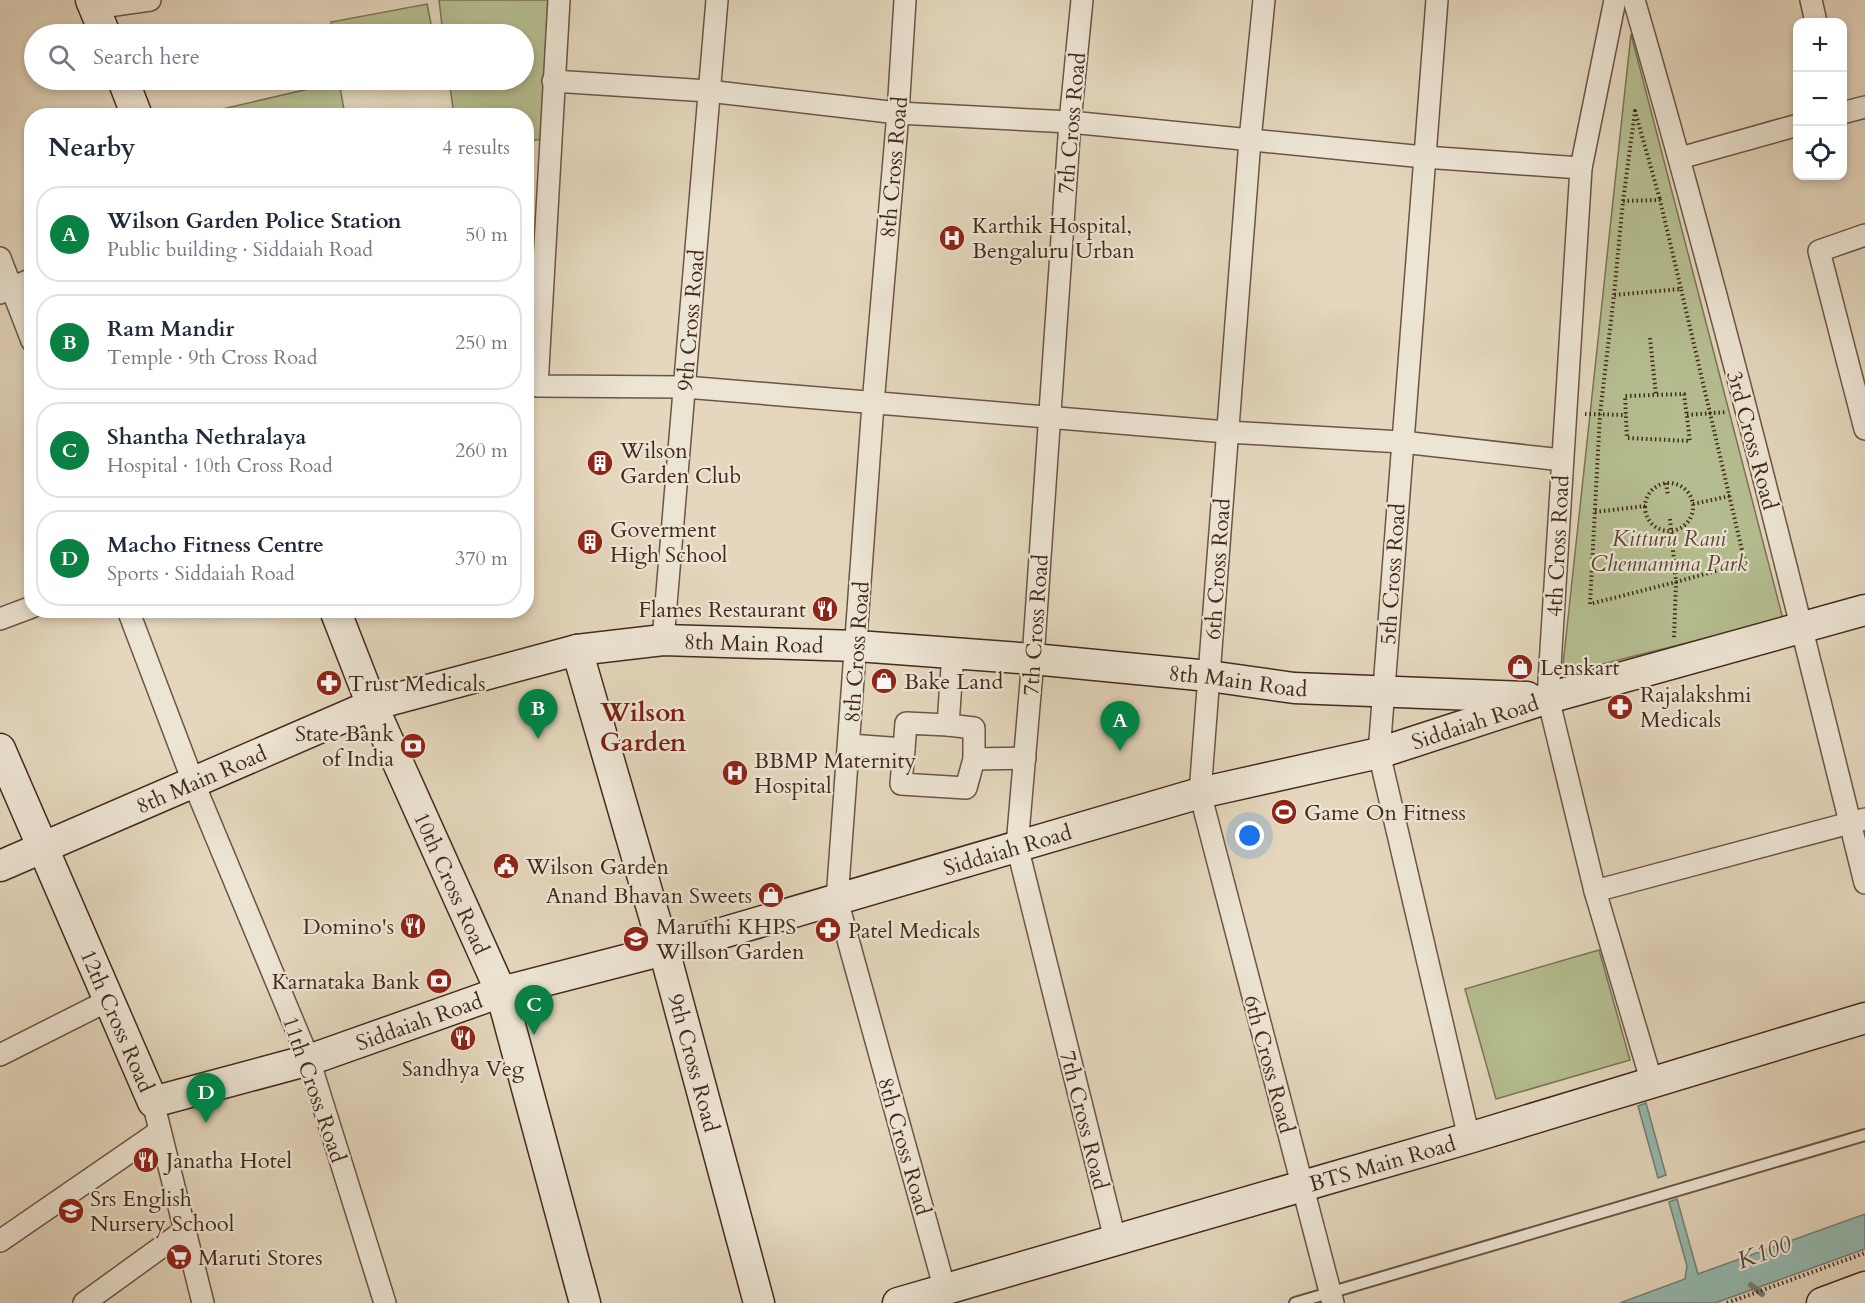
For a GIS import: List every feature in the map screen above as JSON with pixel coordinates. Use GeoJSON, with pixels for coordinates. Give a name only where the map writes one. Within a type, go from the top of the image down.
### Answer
{"type":"FeatureCollection","features":[{"type":"Feature","properties":{"kind":"street"},"geometry":{"type":"LineString","coordinates":[[97,14],[150,0]]}},
{"type":"Feature","properties":{"kind":"street"},"geometry":{"type":"LineString","coordinates":[[559,0],[537,386],[686,387],[1227,432],[1402,442],[1562,460]]}},
{"type":"Feature","properties":{"kind":"street","name":"9th Cross Road"},"geometry":{"type":"LineString","coordinates":[[663,640],[717,0]]}},
{"type":"Feature","properties":{"kind":"street","name":"8th Cross Road"},"geometry":{"type":"LineString","coordinates":[[904,0],[898,113],[873,404],[837,900],[945,1290]]}},
{"type":"Feature","properties":{"kind":"street","name":"7th Cross Road"},"geometry":{"type":"LineString","coordinates":[[1082,0],[1070,122],[1034,658],[1017,846],[1115,1239]]}},
{"type":"Feature","properties":{"kind":"street","name":"6th Cross Road"},"geometry":{"type":"LineString","coordinates":[[1264,0],[1250,140],[1200,792],[1332,1298]]}},
{"type":"Feature","properties":{"kind":"street","name":"5th Cross Road"},"geometry":{"type":"LineString","coordinates":[[1437,0],[1379,753],[1469,1138]]}},
{"type":"Feature","properties":{"kind":"street","name":"4th Cross Road"},"geometry":{"type":"LineString","coordinates":[[1615,0],[1581,168],[1548,698],[1596,891],[1652,1083]]}},
{"type":"Feature","properties":{"kind":"street","name":"3rd Cross Road"},"geometry":{"type":"LineString","coordinates":[[1634,0],[1680,158],[1802,628],[1858,821],[1865,883]]}},
{"type":"Feature","properties":{"kind":"street"},"geometry":{"type":"LineString","coordinates":[[1811,0],[1815,18]]}},
{"type":"Feature","properties":{"kind":"street"},"geometry":{"type":"LineString","coordinates":[[553,81],[708,91],[898,113],[1070,122],[1424,157],[1581,168]]}},
{"type":"Feature","properties":{"kind":"street"},"geometry":{"type":"LineString","coordinates":[[127,90],[134,108]]}},
{"type":"Feature","properties":{"kind":"street"},"geometry":{"type":"LineString","coordinates":[[1847,112],[1865,107]]}},
{"type":"Feature","properties":{"kind":"street"},"geometry":{"type":"LineString","coordinates":[[1680,158],[1793,126]]}},
{"type":"Feature","properties":{"kind":"street"},"geometry":{"type":"LineString","coordinates":[[1865,235],[1819,250],[1865,429]]}},
{"type":"Feature","properties":{"kind":"street"},"geometry":{"type":"LineString","coordinates":[[0,258],[15,287],[24,316]]}},
{"type":"Feature","properties":{"kind":"street"},"geometry":{"type":"LineString","coordinates":[[0,619],[24,610]]}},
{"type":"Feature","properties":{"kind":"street","name":"Siddaiah Road"},"geometry":{"type":"LineString","coordinates":[[157,1116],[501,992],[664,950],[1200,792],[1379,753],[1548,698],[1865,610]]}},
{"type":"Feature","properties":{"kind":"street","name":"11th Cross Road"},"geometry":{"type":"LineString","coordinates":[[131,618],[194,784],[309,1060],[385,1303]]}},
{"type":"Feature","properties":{"kind":"street","name":"10th Cross Road"},"geometry":{"type":"LineString","coordinates":[[338,618],[372,705],[501,992],[585,1303]]}},
{"type":"Feature","properties":{"kind":"street","name":"8th Main Road"},"geometry":{"type":"LineString","coordinates":[[0,866],[44,849],[372,705],[577,650],[663,640],[857,646],[1034,658],[1209,676],[1294,688],[1548,698]]}},
{"type":"Feature","properties":{"kind":"street","name":"9th Cross Road"},"geometry":{"type":"LineString","coordinates":[[577,650],[664,950],[759,1303]]}},
{"type":"Feature","properties":{"kind":"street"},"geometry":{"type":"LineString","coordinates":[[948,725],[953,653]]}},
{"type":"Feature","properties":{"kind":"street"},"geometry":{"type":"LineString","coordinates":[[906,723],[948,725],[974,728],[974,759],[966,788],[901,784],[906,723]]}},
{"type":"Feature","properties":{"kind":"street"},"geometry":{"type":"LineString","coordinates":[[849,745],[904,749]]}},
{"type":"Feature","properties":{"kind":"street","name":"12th Cross Road"},"geometry":{"type":"LineString","coordinates":[[0,749],[157,1116],[203,1303]]}},
{"type":"Feature","properties":{"kind":"street"},"geometry":{"type":"LineString","coordinates":[[974,759],[1025,758]]}},
{"type":"Feature","properties":{"kind":"street"},"geometry":{"type":"LineString","coordinates":[[1596,891],[1858,821]]}},
{"type":"Feature","properties":{"kind":"street"},"geometry":{"type":"LineString","coordinates":[[0,1055],[109,1000]]}},
{"type":"Feature","properties":{"kind":"street","name":"BTS Main Road"},"geometry":{"type":"LineString","coordinates":[[898,1303],[1469,1138],[1865,1018]]}},
{"type":"Feature","properties":{"kind":"street"},"geometry":{"type":"LineString","coordinates":[[0,1241],[157,1116]]}},
{"type":"Feature","properties":{"kind":"street"},"geometry":{"type":"LineString","coordinates":[[84,1303],[185,1230]]}},
{"type":"Feature","properties":{"kind":"street"},"geometry":{"type":"LineString","coordinates":[[1822,1303],[1865,1287]]}},
{"type":"Feature","properties":{"kind":"lane"},"geometry":{"type":"LineString","coordinates":[[1295,1303],[1332,1298],[1865,1135]]}},
{"type":"Feature","properties":{"kind":"path"},"geometry":{"type":"LineString","coordinates":[[1635,111],[1660,200],[1745,563],[1590,604],[1600,414],[1623,201],[1635,111]]}},
{"type":"Feature","properties":{"kind":"path"},"geometry":{"type":"LineString","coordinates":[[1623,201],[1660,200]]}},
{"type":"Feature","properties":{"kind":"path"},"geometry":{"type":"LineString","coordinates":[[1614,295],[1681,289]]}},
{"type":"Feature","properties":{"kind":"path"},"geometry":{"type":"LineString","coordinates":[[1650,339],[1656,395]]}},
{"type":"Feature","properties":{"kind":"path"},"geometry":{"type":"LineString","coordinates":[[1684,394],[1690,441],[1627,438],[1626,415],[1625,396],[1684,394]]}},
{"type":"Feature","properties":{"kind":"path"},"geometry":{"type":"LineString","coordinates":[[1687,415],[1746,411]]}},
{"type":"Feature","properties":{"kind":"path"},"geometry":{"type":"LineString","coordinates":[[1565,413],[1626,415]]}},
{"type":"Feature","properties":{"kind":"path"},"geometry":{"type":"LineString","coordinates":[[1666,483],[1668,496]]}},
{"type":"Feature","properties":{"kind":"path"},"geometry":{"type":"LineString","coordinates":[[1666,483],[1681,486],[1687,491],[1692,504],[1692,512],[1685,525],[1672,531],[1654,526],[1647,515],[1645,506],[1653,489],[1666,483]]}},
{"type":"Feature","properties":{"kind":"path"},"geometry":{"type":"LineString","coordinates":[[1692,504],[1730,496]]}},
{"type":"Feature","properties":{"kind":"path"},"geometry":{"type":"LineString","coordinates":[[1595,512],[1645,506]]}},
{"type":"Feature","properties":{"kind":"path"},"geometry":{"type":"LineString","coordinates":[[1670,519],[1676,582],[1674,663]]}},
{"type":"Feature","properties":{"kind":"path"},"geometry":{"type":"LineString","coordinates":[[1727,1303],[1865,1252]]}},
{"type":"Feature","properties":{"kind":"green space"},"geometry":{"type":"Polygon","coordinates":[[[439,0],[553,0],[546,138],[534,141],[534,108],[453,108],[450,90],[534,90],[534,24],[442,24],[439,0]]]}},
{"type":"Feature","properties":{"kind":"green space"},"geometry":{"type":"Polygon","coordinates":[[[427,4],[431,24],[331,24],[331,22],[427,4]]]}},
{"type":"Feature","properties":{"kind":"green space","name":"Kitturu Rani Chennamma Park"},"geometry":{"type":"Polygon","coordinates":[[[1631,34],[1783,619],[1562,674],[1631,34]]]}},
{"type":"Feature","properties":{"kind":"green space"},"geometry":{"type":"Polygon","coordinates":[[[304,90],[340,90],[344,108],[226,108],[304,90]]]}},
{"type":"Feature","properties":{"kind":"green space"},"geometry":{"type":"Polygon","coordinates":[[[1599,950],[1630,1060],[1496,1099],[1465,989],[1599,950]]]}},
{"type":"Feature","properties":{"kind":"water"},"geometry":{"type":"Polygon","coordinates":[[[1646,1103],[1666,1175],[1658,1178],[1638,1106],[1646,1103]]]}},
{"type":"Feature","properties":{"kind":"water","name":"K100"},"geometry":{"type":"Polygon","coordinates":[[[1677,1199],[1698,1274],[1865,1214],[1865,1249],[1715,1303],[1620,1303],[1685,1279],[1687,1266],[1669,1202],[1677,1199]]]}},
{"type":"Feature","properties":{"kind":"waterway"},"geometry":{"type":"LineString","coordinates":[[1751,1285],[1762,1294]]}},
{"type":"Feature","properties":{"kind":"place","name":"Karthik Hospital, Bengaluru Urban"},"geometry":{"type":"Point","coordinates":[952,238]}},
{"type":"Feature","properties":{"kind":"place","name":"Wilson Garden Club"},"geometry":{"type":"Point","coordinates":[600,463]}},
{"type":"Feature","properties":{"kind":"place","name":"Goverment High School"},"geometry":{"type":"Point","coordinates":[590,542]}},
{"type":"Feature","properties":{"kind":"place","name":"Flames Restaurant"},"geometry":{"type":"Point","coordinates":[825,609]}},
{"type":"Feature","properties":{"kind":"place","name":"Lenskart"},"geometry":{"type":"Point","coordinates":[1520,667]}},
{"type":"Feature","properties":{"kind":"place","name":"Bake Land"},"geometry":{"type":"Point","coordinates":[884,681]}},
{"type":"Feature","properties":{"kind":"place","name":"Trust Medicals"},"geometry":{"type":"Point","coordinates":[329,683]}},
{"type":"Feature","properties":{"kind":"place","name":"Rajalakshmi Medicals"},"geometry":{"type":"Point","coordinates":[1620,707]}},
{"type":"Feature","properties":{"kind":"place","name":"Ram Mandir"},"geometry":{"type":"Point","coordinates":[538,739]}},
{"type":"Feature","properties":{"kind":"place","name":"State Bank of India"},"geometry":{"type":"Point","coordinates":[413,746]}},
{"type":"Feature","properties":{"kind":"place","name":"Wilson Garden Police Station"},"geometry":{"type":"Point","coordinates":[1120,751]}},
{"type":"Feature","properties":{"kind":"place","name":"BBMP Maternity Hospital"},"geometry":{"type":"Point","coordinates":[735,773]}},
{"type":"Feature","properties":{"kind":"place","name":"Game On Fitness"},"geometry":{"type":"Point","coordinates":[1284,812]}},
{"type":"Feature","properties":{"kind":"place","name":"Wilson Garden"},"geometry":{"type":"Point","coordinates":[506,866]}},
{"type":"Feature","properties":{"kind":"place","name":"Anand Bhavan Sweets"},"geometry":{"type":"Point","coordinates":[771,895]}},
{"type":"Feature","properties":{"kind":"place","name":"Domino's"},"geometry":{"type":"Point","coordinates":[413,926]}},
{"type":"Feature","properties":{"kind":"place","name":"Patel Medicals"},"geometry":{"type":"Point","coordinates":[828,930]}},
{"type":"Feature","properties":{"kind":"place","name":"Maruthi KHPS Willson Garden"},"geometry":{"type":"Point","coordinates":[636,939]}},
{"type":"Feature","properties":{"kind":"place","name":"Karnataka Bank"},"geometry":{"type":"Point","coordinates":[439,981]}},
{"type":"Feature","properties":{"kind":"place","name":"Shantha Nethralaya"},"geometry":{"type":"Point","coordinates":[534,1035]}},
{"type":"Feature","properties":{"kind":"place","name":"Sandhya Veg"},"geometry":{"type":"Point","coordinates":[463,1038]}},
{"type":"Feature","properties":{"kind":"place","name":"Macho Fitness Centre"},"geometry":{"type":"Point","coordinates":[206,1123]}},
{"type":"Feature","properties":{"kind":"place","name":"Janatha Hotel"},"geometry":{"type":"Point","coordinates":[146,1160]}},
{"type":"Feature","properties":{"kind":"place","name":"Srs English Nursery School"},"geometry":{"type":"Point","coordinates":[71,1211]}},
{"type":"Feature","properties":{"kind":"place","name":"Maruti Stores"},"geometry":{"type":"Point","coordinates":[179,1257]}},
{"type":"Feature","properties":{"kind":"district","name":"Wilson Garden"},"geometry":{"type":"Point","coordinates":[643,727]}}]}
